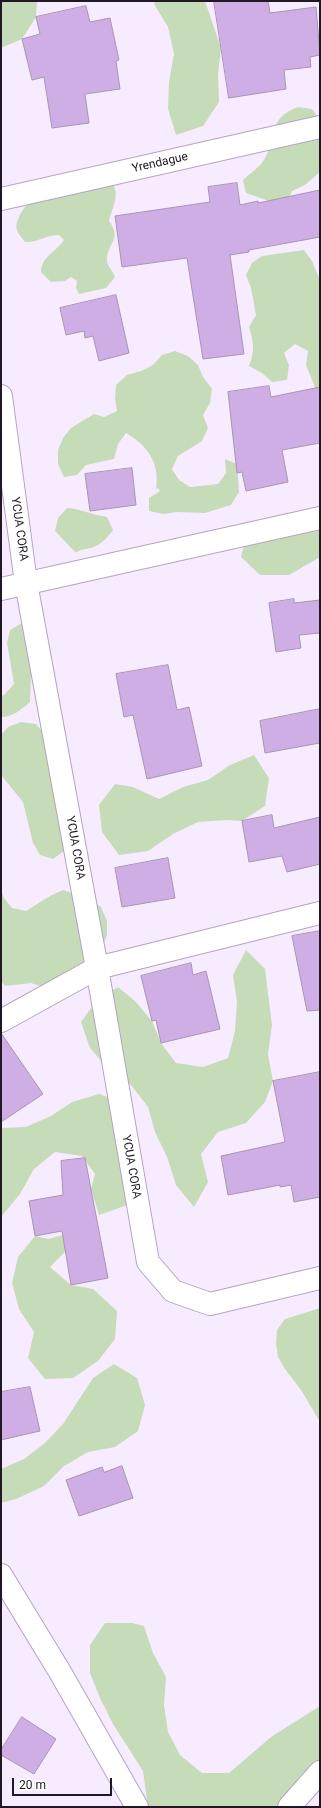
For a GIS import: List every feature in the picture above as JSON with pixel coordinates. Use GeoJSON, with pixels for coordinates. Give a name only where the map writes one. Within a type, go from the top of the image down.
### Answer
{"type":"FeatureCollection","features":[{"type":"Feature","properties":{"kind":"street","name":"Yrendague"},"geometry":{"type":"LineString","coordinates":[[1,199],[320,127]]}},
{"type":"Feature","properties":{"kind":"street","name":"YCUA CORA"},"geometry":{"type":"LineString","coordinates":[[1,396],[26,583],[97,968],[148,1262],[173,1291],[210,1304],[320,1278]]}},
{"type":"Feature","properties":{"kind":"street"},"geometry":{"type":"LineString","coordinates":[[1,589],[320,518]]}},
{"type":"Feature","properties":{"kind":"street"},"geometry":{"type":"LineString","coordinates":[[1,1021],[97,968],[320,913]]}},
{"type":"Feature","properties":{"kind":"street"},"geometry":{"type":"LineString","coordinates":[[1,1575],[60,1672],[137,1807]]}},
{"type":"Feature","properties":{"kind":"street"},"geometry":{"type":"LineString","coordinates":[[289,1807],[320,1772]]}},
{"type":"Feature","properties":{"kind":"green space"},"geometry":{"type":"Polygon","coordinates":[[[1,1],[37,1],[36,17],[22,39],[1,48],[1,1]]]}},
{"type":"Feature","properties":{"kind":"green space"},"geometry":{"type":"Polygon","coordinates":[[[155,1],[205,1],[221,48],[218,74],[219,102],[203,126],[176,135],[168,109],[169,82],[174,54],[168,27],[154,4],[155,1]]]}},
{"type":"Feature","properties":{"kind":"green space"},"geometry":{"type":"Polygon","coordinates":[[[298,107],[312,109],[320,120],[320,172],[305,185],[292,191],[286,204],[272,202],[246,193],[243,180],[264,160],[277,123],[281,117],[298,107]]]}},
{"type":"Feature","properties":{"kind":"green space"},"geometry":{"type":"Polygon","coordinates":[[[110,181],[114,186],[116,195],[109,221],[113,227],[115,237],[109,249],[107,260],[108,265],[115,277],[106,288],[79,294],[76,288],[77,281],[71,277],[65,281],[51,282],[41,272],[43,262],[64,240],[59,235],[25,242],[19,234],[16,226],[18,218],[31,200],[110,181]]]}},
{"type":"Feature","properties":{"kind":"green space"},"geometry":{"type":"Polygon","coordinates":[[[304,250],[312,261],[320,280],[320,392],[316,390],[306,365],[308,351],[295,344],[284,353],[289,365],[287,380],[272,382],[262,373],[249,366],[253,347],[249,327],[256,315],[251,288],[246,275],[252,263],[262,256],[304,250]]]}},
{"type":"Feature","properties":{"kind":"green space"},"geometry":{"type":"Polygon","coordinates":[[[175,351],[188,356],[198,365],[203,377],[212,389],[210,403],[203,415],[208,428],[202,441],[178,456],[172,469],[179,480],[190,487],[218,484],[226,473],[225,459],[237,464],[239,492],[231,505],[205,513],[177,512],[163,514],[149,511],[149,498],[160,491],[158,488],[156,489],[157,480],[154,463],[151,456],[141,444],[126,433],[118,444],[114,459],[86,465],[77,475],[64,477],[58,464],[58,450],[63,438],[71,428],[94,414],[104,417],[117,411],[115,398],[116,385],[127,375],[141,371],[153,365],[162,355],[175,351]]]}},
{"type":"Feature","properties":{"kind":"green space"},"geometry":{"type":"Polygon","coordinates":[[[67,508],[107,517],[113,530],[98,545],[76,553],[55,531],[58,518],[67,508]]]}},
{"type":"Feature","properties":{"kind":"green space"},"geometry":{"type":"Polygon","coordinates":[[[320,515],[320,557],[289,575],[260,575],[241,557],[248,528],[320,515]]]}},
{"type":"Feature","properties":{"kind":"green space"},"geometry":{"type":"Polygon","coordinates":[[[22,623],[35,661],[31,674],[30,702],[13,714],[1,717],[1,696],[4,695],[14,684],[7,643],[10,630],[22,623]]]}},
{"type":"Feature","properties":{"kind":"green space"},"geometry":{"type":"Polygon","coordinates":[[[21,722],[36,724],[45,735],[68,838],[64,851],[53,859],[40,855],[33,843],[23,802],[1,775],[1,735],[8,727],[21,722]]]}},
{"type":"Feature","properties":{"kind":"green space"},"geometry":{"type":"Polygon","coordinates":[[[254,755],[269,778],[265,806],[242,821],[227,820],[198,822],[173,834],[148,851],[119,855],[102,832],[99,805],[115,784],[133,787],[159,799],[183,787],[208,780],[230,765],[254,755]]]}},
{"type":"Feature","properties":{"kind":"green space"},"geometry":{"type":"Polygon","coordinates":[[[1,890],[4,898],[12,908],[26,911],[63,890],[90,899],[101,907],[107,921],[107,935],[102,948],[94,959],[43,987],[31,983],[5,986],[1,981],[1,890]]]}},
{"type":"Feature","properties":{"kind":"green space"},"geometry":{"type":"Polygon","coordinates":[[[246,950],[265,969],[272,1025],[268,1054],[273,1081],[265,1102],[246,1123],[218,1132],[201,1154],[208,1182],[194,1207],[176,1185],[167,1157],[155,1132],[148,1107],[131,1085],[109,1070],[90,1048],[81,1022],[96,1001],[118,987],[135,1001],[152,1021],[161,1043],[176,1063],[203,1067],[228,1058],[235,1031],[237,1002],[233,975],[246,950]]]}},
{"type":"Feature","properties":{"kind":"green space"},"geometry":{"type":"Polygon","coordinates":[[[99,1094],[125,1103],[131,1128],[141,1157],[145,1184],[125,1206],[99,1215],[91,1189],[95,1174],[82,1156],[55,1152],[34,1169],[20,1194],[1,1217],[1,1128],[26,1127],[51,1116],[72,1102],[99,1094]]]}},
{"type":"Feature","properties":{"kind":"green space"},"geometry":{"type":"Polygon","coordinates":[[[73,1232],[70,1247],[50,1267],[71,1285],[93,1289],[117,1311],[115,1339],[98,1361],[73,1378],[45,1379],[28,1358],[34,1332],[19,1309],[12,1283],[18,1257],[35,1236],[49,1239],[73,1232]]]}},
{"type":"Feature","properties":{"kind":"green space"},"geometry":{"type":"Polygon","coordinates":[[[320,1308],[320,1422],[301,1390],[278,1357],[276,1344],[277,1330],[285,1319],[320,1308]]]}},
{"type":"Feature","properties":{"kind":"green space"},"geometry":{"type":"Polygon","coordinates":[[[114,1364],[137,1378],[145,1405],[138,1431],[115,1447],[88,1452],[64,1466],[44,1486],[16,1499],[1,1503],[1,1469],[24,1459],[45,1443],[63,1424],[93,1378],[114,1364]]]}},
{"type":"Feature","properties":{"kind":"green space"},"geometry":{"type":"Polygon","coordinates":[[[105,1623],[132,1623],[144,1626],[153,1653],[166,1677],[164,1705],[168,1732],[180,1755],[202,1773],[229,1773],[271,1737],[320,1706],[320,1779],[280,1807],[146,1807],[147,1800],[143,1771],[113,1724],[90,1673],[90,1645],[105,1623]]]}},
{"type":"Feature","properties":{"kind":"building"},"geometry":{"type":"Polygon","coordinates":[[[214,1],[268,1],[270,13],[316,7],[320,55],[310,57],[311,67],[284,70],[286,89],[229,98],[214,1]]]}},
{"type":"Feature","properties":{"kind":"building"},"geometry":{"type":"Polygon","coordinates":[[[86,6],[90,22],[110,18],[119,60],[116,61],[120,89],[85,94],[89,123],[52,128],[44,77],[32,80],[22,39],[40,34],[36,17],[86,6]]]}},
{"type":"Feature","properties":{"kind":"building"},"geometry":{"type":"Polygon","coordinates":[[[237,183],[240,205],[258,201],[258,203],[320,190],[320,237],[230,255],[244,354],[203,359],[187,258],[122,267],[115,216],[210,202],[208,187],[237,183]]]}},
{"type":"Feature","properties":{"kind":"building"},"geometry":{"type":"Polygon","coordinates":[[[116,295],[129,353],[99,361],[93,336],[85,338],[84,331],[66,335],[60,308],[116,295]]]}},
{"type":"Feature","properties":{"kind":"building"},"geometry":{"type":"Polygon","coordinates":[[[269,386],[271,397],[320,387],[320,443],[282,450],[288,482],[246,491],[242,472],[237,473],[228,392],[269,386]]]}},
{"type":"Feature","properties":{"kind":"building"},"geometry":{"type":"Polygon","coordinates":[[[132,468],[136,505],[90,511],[85,474],[132,468]]]}},
{"type":"Feature","properties":{"kind":"building"},"geometry":{"type":"Polygon","coordinates":[[[294,599],[294,603],[320,600],[320,633],[299,635],[301,648],[276,652],[269,603],[294,599]]]}},
{"type":"Feature","properties":{"kind":"building"},"geometry":{"type":"Polygon","coordinates":[[[168,665],[177,710],[189,707],[202,766],[147,779],[133,715],[124,717],[116,674],[168,665]]]}},
{"type":"Feature","properties":{"kind":"building"},"geometry":{"type":"Polygon","coordinates":[[[320,709],[320,743],[265,753],[260,721],[320,709]]]}},
{"type":"Feature","properties":{"kind":"building"},"geometry":{"type":"Polygon","coordinates":[[[272,815],[274,828],[320,817],[320,864],[287,872],[282,856],[249,862],[242,821],[272,815]]]}},
{"type":"Feature","properties":{"kind":"building"},"geometry":{"type":"Polygon","coordinates":[[[168,858],[175,898],[122,907],[115,868],[168,858]]]}},
{"type":"Feature","properties":{"kind":"building"},"geometry":{"type":"Polygon","coordinates":[[[320,931],[320,1010],[307,1011],[292,936],[320,931]]]}},
{"type":"Feature","properties":{"kind":"building"},"geometry":{"type":"Polygon","coordinates":[[[191,963],[193,975],[206,971],[220,1029],[161,1043],[156,1020],[152,1021],[141,976],[191,963]]]}},
{"type":"Feature","properties":{"kind":"building"},"geometry":{"type":"Polygon","coordinates":[[[1,1033],[43,1094],[1,1122],[1,1033]]]}},
{"type":"Feature","properties":{"kind":"building"},"geometry":{"type":"Polygon","coordinates":[[[320,1072],[320,1197],[294,1202],[291,1185],[280,1187],[280,1185],[228,1195],[221,1156],[285,1142],[273,1081],[320,1072]]]}},
{"type":"Feature","properties":{"kind":"building"},"geometry":{"type":"Polygon","coordinates":[[[85,1158],[108,1278],[71,1285],[62,1231],[35,1236],[29,1201],[63,1195],[61,1161],[85,1158]]]}},
{"type":"Feature","properties":{"kind":"building"},"geometry":{"type":"Polygon","coordinates":[[[30,1387],[40,1431],[1,1440],[1,1392],[30,1387]]]}},
{"type":"Feature","properties":{"kind":"building"},"geometry":{"type":"Polygon","coordinates":[[[122,1466],[133,1498],[79,1516],[66,1480],[102,1467],[104,1472],[122,1466]]]}},
{"type":"Feature","properties":{"kind":"building"},"geometry":{"type":"Polygon","coordinates":[[[22,1717],[56,1739],[34,1774],[1,1755],[1,1750],[22,1717]]]}}]}
